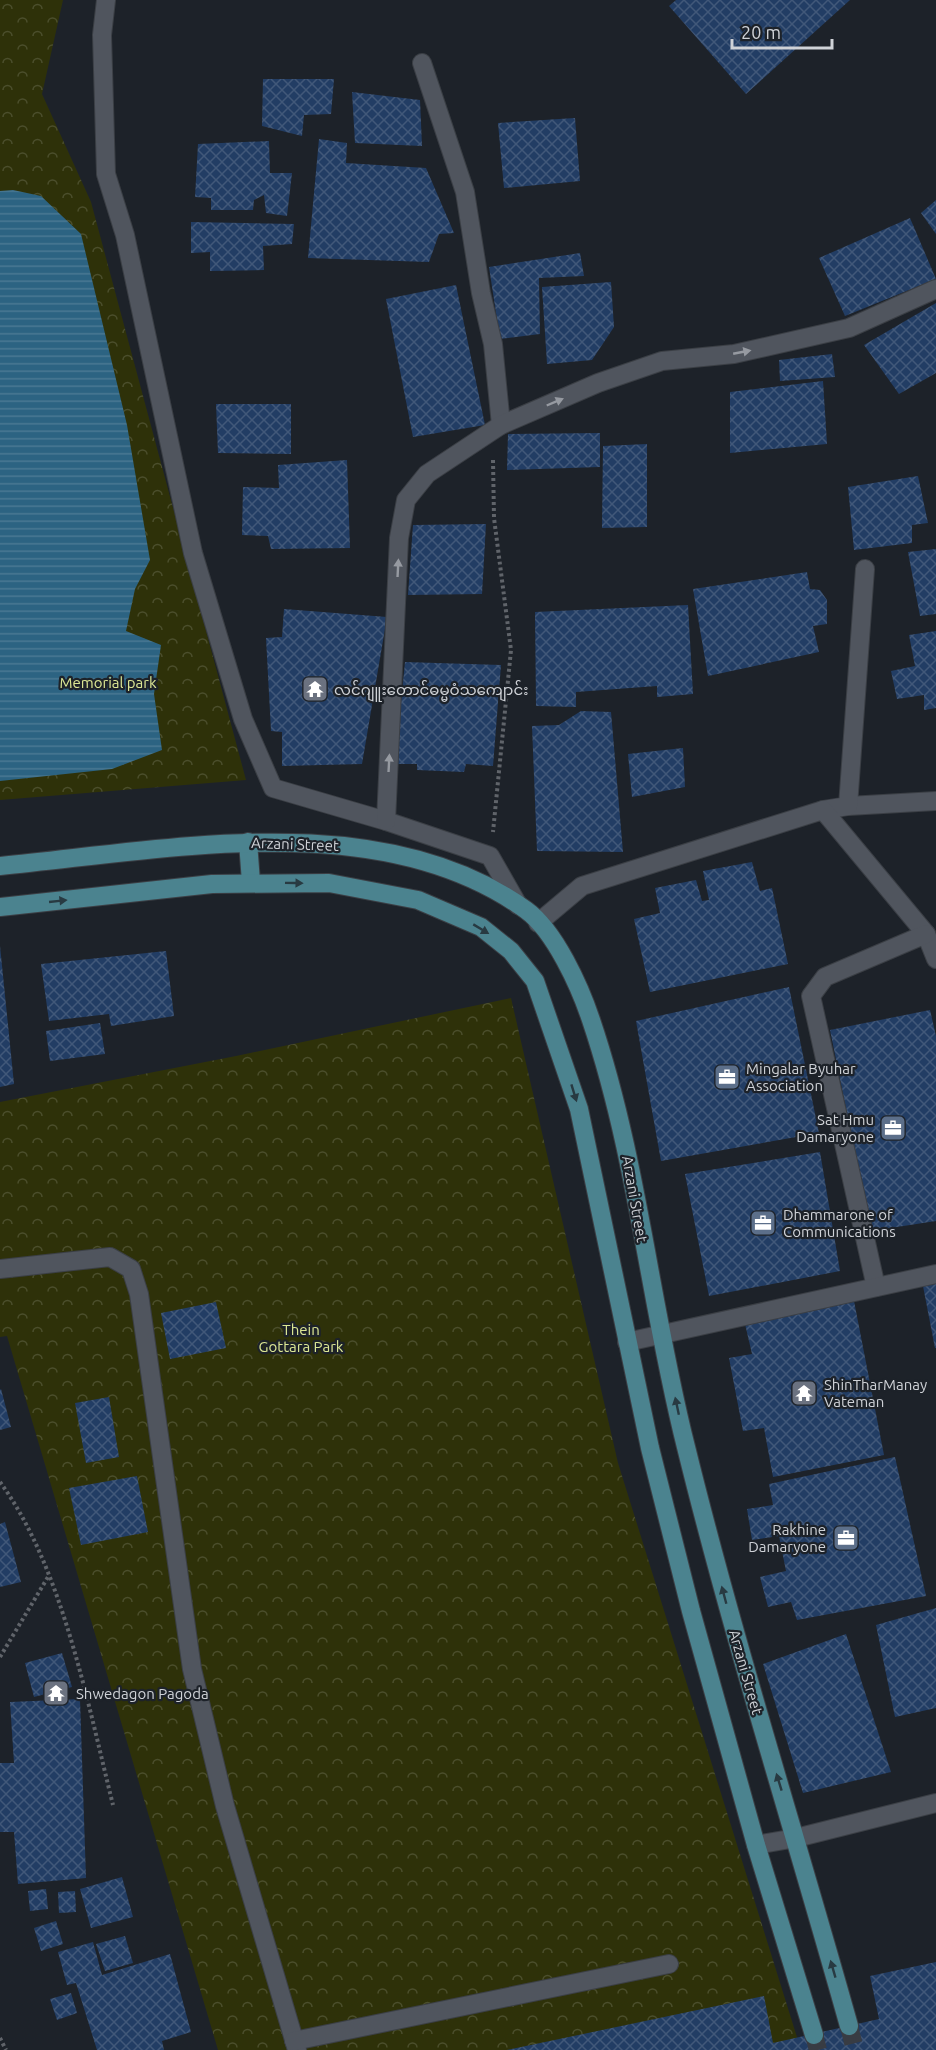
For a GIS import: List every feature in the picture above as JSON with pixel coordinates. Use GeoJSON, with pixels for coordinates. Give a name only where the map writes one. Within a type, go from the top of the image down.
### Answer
{"type":"FeatureCollection","features":[{"type":"Feature","properties":{"kind":"main road","name":"Arzani Street"},"geometry":{"type":"LineString","coordinates":[[0,866],[248,842],[351,847],[421,860],[479,882],[531,913],[575,976],[602,1059],[627,1149],[661,1335],[684,1443],[727,1606],[849,2026]]}},
{"type":"Feature","properties":{"kind":"main road"},"geometry":{"type":"LineString","coordinates":[[248,842],[250,882]]}},
{"type":"Feature","properties":{"kind":"main road"},"geometry":{"type":"LineString","coordinates":[[0,907],[250,882],[329,884],[418,900],[481,927],[511,951],[536,981],[579,1109],[650,1448],[691,1611],[756,1845],[814,2035]]}},
{"type":"Feature","properties":{"kind":"street"},"geometry":{"type":"LineString","coordinates":[[106,0],[102,35],[106,174],[125,235],[193,553],[243,719],[273,788],[386,821],[490,856],[518,905]]}},
{"type":"Feature","properties":{"kind":"street"},"geometry":{"type":"LineString","coordinates":[[422,63],[465,192],[481,294],[493,344],[501,425]]}},
{"type":"Feature","properties":{"kind":"street"},"geometry":{"type":"LineString","coordinates":[[386,821],[399,538],[406,500],[427,474],[501,425],[598,383],[662,361],[734,354],[849,328],[936,289]]}},
{"type":"Feature","properties":{"kind":"street"},"geometry":{"type":"LineString","coordinates":[[848,806],[866,569]]}},
{"type":"Feature","properties":{"kind":"street"},"geometry":{"type":"LineString","coordinates":[[538,923],[582,886],[823,810],[848,806],[936,801]]}},
{"type":"Feature","properties":{"kind":"street"},"geometry":{"type":"LineString","coordinates":[[823,810],[927,934],[936,959]]}},
{"type":"Feature","properties":{"kind":"street"},"geometry":{"type":"LineString","coordinates":[[876,1287],[811,996],[825,977],[927,934]]}},
{"type":"Feature","properties":{"kind":"street"},"geometry":{"type":"LineString","coordinates":[[0,1269],[110,1257],[130,1269],[139,1294],[192,1669],[225,1806],[296,2046],[669,1964]]}},
{"type":"Feature","properties":{"kind":"street"},"geometry":{"type":"LineString","coordinates":[[627,1342],[936,1274]]}},
{"type":"Feature","properties":{"kind":"street"},"geometry":{"type":"LineString","coordinates":[[756,1845],[796,1838],[936,1803]]}},
{"type":"Feature","properties":{"kind":"path"},"geometry":{"type":"LineString","coordinates":[[490,856],[511,650],[494,518],[493,451],[501,425]]}},
{"type":"Feature","properties":{"kind":"path"},"geometry":{"type":"LineString","coordinates":[[0,1482],[16,1505],[48,1576],[75,1653],[113,1805]]}},
{"type":"Feature","properties":{"kind":"path"},"geometry":{"type":"LineString","coordinates":[[0,1657],[48,1576]]}},
{"type":"Feature","properties":{"kind":"path"},"geometry":{"type":"LineString","coordinates":[[0,2038],[6,2050]]}},
{"type":"Feature","properties":{"kind":"green space","name":"Memorial park"},"geometry":{"type":"Polygon","coordinates":[[[0,0],[63,0],[42,94],[91,202],[246,780],[0,800],[0,0]]]}},
{"type":"Feature","properties":{"kind":"green space","name":"Thein Gottara Park"},"geometry":{"type":"Polygon","coordinates":[[[511,998],[618,1463],[801,2050],[218,2050],[7,1336],[0,1337],[0,1102],[236,1056],[511,998]]]}},
{"type":"Feature","properties":{"kind":"water","name":"Memorial park"},"geometry":{"type":"Polygon","coordinates":[[[13,190],[41,196],[81,234],[127,425],[150,560],[135,589],[126,631],[161,645],[154,694],[162,750],[112,769],[0,781],[0,191],[13,190]]]}},
{"type":"Feature","properties":{"kind":"building"},"geometry":{"type":"Polygon","coordinates":[[[676,0],[850,0],[746,94],[669,6],[676,0]]]}},
{"type":"Feature","properties":{"kind":"building"},"geometry":{"type":"Polygon","coordinates":[[[263,79],[334,79],[331,114],[304,115],[302,136],[262,126],[263,79]]]}},
{"type":"Feature","properties":{"kind":"building"},"geometry":{"type":"Polygon","coordinates":[[[352,92],[420,100],[422,146],[355,143],[352,92]]]}},
{"type":"Feature","properties":{"kind":"building"},"geometry":{"type":"Polygon","coordinates":[[[575,118],[580,181],[504,188],[498,123],[575,118]]]}},
{"type":"Feature","properties":{"kind":"building"},"geometry":{"type":"Polygon","coordinates":[[[319,139],[347,143],[346,163],[426,168],[454,233],[439,234],[429,262],[308,258],[319,139]]]}},
{"type":"Feature","properties":{"kind":"building"},"geometry":{"type":"Polygon","coordinates":[[[269,141],[270,173],[292,173],[287,216],[266,213],[264,195],[254,200],[253,210],[211,210],[211,198],[195,197],[198,144],[269,141]]]}},
{"type":"Feature","properties":{"kind":"building"},"geometry":{"type":"Polygon","coordinates":[[[936,200],[936,234],[921,213],[936,200]]]}},
{"type":"Feature","properties":{"kind":"building"},"geometry":{"type":"Polygon","coordinates":[[[910,218],[936,279],[845,316],[819,258],[910,218]]]}},
{"type":"Feature","properties":{"kind":"building"},"geometry":{"type":"Polygon","coordinates":[[[191,222],[294,224],[292,244],[263,246],[264,270],[210,271],[210,252],[191,253],[191,222]]]}},
{"type":"Feature","properties":{"kind":"building"},"geometry":{"type":"Polygon","coordinates":[[[580,253],[584,276],[539,278],[540,334],[500,339],[489,267],[580,253]]]}},
{"type":"Feature","properties":{"kind":"building"},"geometry":{"type":"Polygon","coordinates":[[[611,282],[614,327],[592,360],[547,364],[542,287],[611,282]]]}},
{"type":"Feature","properties":{"kind":"building"},"geometry":{"type":"Polygon","coordinates":[[[456,285],[485,425],[413,437],[386,299],[456,285]]]}},
{"type":"Feature","properties":{"kind":"building"},"geometry":{"type":"Polygon","coordinates":[[[936,303],[936,373],[899,394],[864,345],[936,303]]]}},
{"type":"Feature","properties":{"kind":"building"},"geometry":{"type":"Polygon","coordinates":[[[832,354],[835,377],[780,381],[779,360],[832,354]]]}},
{"type":"Feature","properties":{"kind":"building"},"geometry":{"type":"Polygon","coordinates":[[[823,381],[827,444],[730,453],[730,392],[823,381]]]}},
{"type":"Feature","properties":{"kind":"building"},"geometry":{"type":"Polygon","coordinates":[[[216,404],[291,404],[291,454],[218,453],[216,404]]]}},
{"type":"Feature","properties":{"kind":"building"},"geometry":{"type":"Polygon","coordinates":[[[600,433],[600,467],[507,470],[508,434],[600,433]]]}},
{"type":"Feature","properties":{"kind":"building"},"geometry":{"type":"Polygon","coordinates":[[[647,444],[647,527],[602,528],[603,446],[647,444]]]}},
{"type":"Feature","properties":{"kind":"building"},"geometry":{"type":"Polygon","coordinates":[[[347,460],[350,548],[271,549],[268,536],[242,535],[243,487],[279,488],[278,465],[347,460]]]}},
{"type":"Feature","properties":{"kind":"building"},"geometry":{"type":"Polygon","coordinates":[[[918,476],[928,523],[912,525],[912,543],[854,550],[848,487],[918,476]]]}},
{"type":"Feature","properties":{"kind":"building"},"geometry":{"type":"Polygon","coordinates":[[[486,524],[482,594],[408,595],[413,525],[486,524]]]}},
{"type":"Feature","properties":{"kind":"building"},"geometry":{"type":"Polygon","coordinates":[[[936,549],[936,614],[920,616],[908,552],[936,549]]]}},
{"type":"Feature","properties":{"kind":"building"},"geometry":{"type":"Polygon","coordinates":[[[807,572],[810,589],[820,590],[827,600],[827,624],[813,626],[819,652],[708,676],[693,589],[807,572]]]}},
{"type":"Feature","properties":{"kind":"building"},"geometry":{"type":"Polygon","coordinates":[[[688,605],[693,694],[657,697],[657,686],[576,692],[576,707],[536,706],[535,612],[688,605]]]}},
{"type":"Feature","properties":{"kind":"building"},"geometry":{"type":"Polygon","coordinates":[[[284,609],[387,617],[362,764],[282,766],[282,732],[271,731],[266,638],[282,637],[284,609]]]}},
{"type":"Feature","properties":{"kind":"building"},"geometry":{"type":"Polygon","coordinates":[[[936,631],[936,708],[924,710],[924,695],[897,699],[891,671],[915,666],[909,635],[936,631]]]}},
{"type":"Feature","properties":{"kind":"building"},"geometry":{"type":"Polygon","coordinates":[[[405,662],[501,665],[493,766],[466,764],[464,772],[417,770],[417,764],[395,764],[405,662]]]}},
{"type":"Feature","properties":{"kind":"building"},"geometry":{"type":"Polygon","coordinates":[[[581,711],[611,712],[623,852],[537,851],[532,726],[559,725],[581,711]]]}},
{"type":"Feature","properties":{"kind":"building"},"geometry":{"type":"Polygon","coordinates":[[[683,748],[685,787],[632,797],[628,754],[683,748]]]}},
{"type":"Feature","properties":{"kind":"building"},"geometry":{"type":"Polygon","coordinates":[[[752,862],[760,891],[772,888],[788,964],[650,992],[634,919],[660,913],[655,888],[696,880],[702,901],[709,900],[703,871],[752,862]]]}},
{"type":"Feature","properties":{"kind":"building"},"geometry":{"type":"Polygon","coordinates":[[[0,946],[14,1084],[0,1087],[0,946]]]}},
{"type":"Feature","properties":{"kind":"building"},"geometry":{"type":"Polygon","coordinates":[[[166,951],[174,1016],[111,1026],[109,1014],[49,1021],[41,964],[166,951]]]}},
{"type":"Feature","properties":{"kind":"building","name":"Mingalar Byuhar Association"},"geometry":{"type":"Polygon","coordinates":[[[789,987],[819,1133],[661,1161],[636,1021],[789,987]]]}},
{"type":"Feature","properties":{"kind":"building","name":"Sat Hmu Damaryone"},"geometry":{"type":"Polygon","coordinates":[[[930,1010],[936,1036],[936,1221],[871,1231],[830,1030],[930,1010]]]}},
{"type":"Feature","properties":{"kind":"building"},"geometry":{"type":"Polygon","coordinates":[[[100,1023],[105,1054],[50,1061],[46,1031],[100,1023]]]}},
{"type":"Feature","properties":{"kind":"building","name":"Dhammarone of Communications"},"geometry":{"type":"Polygon","coordinates":[[[820,1152],[840,1271],[709,1296],[685,1174],[820,1152]]]}},
{"type":"Feature","properties":{"kind":"building"},"geometry":{"type":"Polygon","coordinates":[[[936,1279],[936,1348],[935,1348],[922,1281],[936,1279]]]}},
{"type":"Feature","properties":{"kind":"building","name":"ShinTharManay Vateman"},"geometry":{"type":"Polygon","coordinates":[[[854,1301],[884,1455],[773,1477],[764,1428],[743,1431],[729,1358],[752,1354],[745,1324],[854,1301]]]}},
{"type":"Feature","properties":{"kind":"building"},"geometry":{"type":"Polygon","coordinates":[[[216,1302],[226,1348],[170,1359],[161,1313],[216,1302]]]}},
{"type":"Feature","properties":{"kind":"building"},"geometry":{"type":"Polygon","coordinates":[[[0,1390],[11,1427],[0,1430],[0,1390]]]}},
{"type":"Feature","properties":{"kind":"building"},"geometry":{"type":"Polygon","coordinates":[[[109,1397],[119,1457],[86,1463],[75,1403],[109,1397]]]}},
{"type":"Feature","properties":{"kind":"building","name":"Rakhine Damaryone"},"geometry":{"type":"Polygon","coordinates":[[[895,1457],[926,1596],[797,1620],[791,1602],[768,1607],[760,1577],[786,1571],[779,1536],[752,1540],[747,1509],[773,1505],[769,1484],[895,1457]]]}},
{"type":"Feature","properties":{"kind":"building"},"geometry":{"type":"Polygon","coordinates":[[[137,1476],[148,1532],[81,1545],[69,1488],[137,1476]]]}},
{"type":"Feature","properties":{"kind":"building"},"geometry":{"type":"Polygon","coordinates":[[[5,1522],[21,1582],[0,1587],[0,1524],[5,1522]]]}},
{"type":"Feature","properties":{"kind":"building"},"geometry":{"type":"Polygon","coordinates":[[[936,1608],[936,1708],[895,1717],[876,1625],[936,1608]]]}},
{"type":"Feature","properties":{"kind":"building"},"geometry":{"type":"Polygon","coordinates":[[[846,1634],[891,1772],[803,1793],[763,1664],[846,1634]]]}},
{"type":"Feature","properties":{"kind":"building"},"geometry":{"type":"Polygon","coordinates":[[[62,1653],[72,1687],[34,1697],[25,1663],[62,1653]]]}},
{"type":"Feature","properties":{"kind":"building"},"geometry":{"type":"Polygon","coordinates":[[[80,1699],[86,1878],[18,1884],[14,1832],[0,1832],[0,1763],[14,1763],[10,1702],[80,1699]]]}},
{"type":"Feature","properties":{"kind":"building"},"geometry":{"type":"Polygon","coordinates":[[[122,1877],[133,1917],[91,1928],[80,1889],[122,1877]]]}},
{"type":"Feature","properties":{"kind":"building"},"geometry":{"type":"Polygon","coordinates":[[[46,1889],[48,1909],[30,1911],[28,1891],[46,1889]]]}},
{"type":"Feature","properties":{"kind":"building"},"geometry":{"type":"Polygon","coordinates":[[[75,1891],[76,1912],[59,1913],[58,1892],[75,1891]]]}},
{"type":"Feature","properties":{"kind":"building"},"geometry":{"type":"Polygon","coordinates":[[[56,1921],[63,1944],[41,1951],[34,1928],[56,1921]]]}},
{"type":"Feature","properties":{"kind":"building"},"geometry":{"type":"Polygon","coordinates":[[[125,1936],[133,1963],[105,1971],[96,1944],[125,1936]]]}},
{"type":"Feature","properties":{"kind":"building"},"geometry":{"type":"Polygon","coordinates":[[[93,1942],[102,1975],[170,1954],[191,2032],[162,2041],[164,2050],[97,2050],[76,1983],[67,1985],[58,1952],[93,1942]]]}},
{"type":"Feature","properties":{"kind":"building"},"geometry":{"type":"Polygon","coordinates":[[[936,1962],[936,2050],[507,2050],[764,1996],[773,2043],[879,2019],[870,1976],[936,1962]]]}},
{"type":"Feature","properties":{"kind":"building"},"geometry":{"type":"Polygon","coordinates":[[[71,1993],[77,2013],[57,2020],[50,1999],[71,1993]]]}},
{"type":"Feature","properties":{"kind":"tunnel"},"geometry":{"type":"LineString","coordinates":[[849,2026],[855,2050]]}},
{"type":"Feature","properties":{"kind":"tunnel"},"geometry":{"type":"LineString","coordinates":[[814,2035],[818,2050]]}},
{"type":"Feature","properties":{"kind":"place","name":"လင်ဂျူးတောင်ဓမ္မဝံသကျောင်း"},"geometry":{"type":"Point","coordinates":[315,689]}},
{"type":"Feature","properties":{"kind":"place","name":"Mingalar Byuhar Association"},"geometry":{"type":"Point","coordinates":[727,1077]}},
{"type":"Feature","properties":{"kind":"place","name":"Sat Hmu Damaryone"},"geometry":{"type":"Point","coordinates":[893,1128]}},
{"type":"Feature","properties":{"kind":"place","name":"Dhammarone of Communications"},"geometry":{"type":"Point","coordinates":[763,1223]}},
{"type":"Feature","properties":{"kind":"place","name":"ShinTharManay Vateman"},"geometry":{"type":"Point","coordinates":[804,1393]}},
{"type":"Feature","properties":{"kind":"place","name":"Rakhine Damaryone"},"geometry":{"type":"Point","coordinates":[846,1538]}},
{"type":"Feature","properties":{"kind":"place","name":"Shwedagon Pagoda"},"geometry":{"type":"Point","coordinates":[56,1693]}}]}
